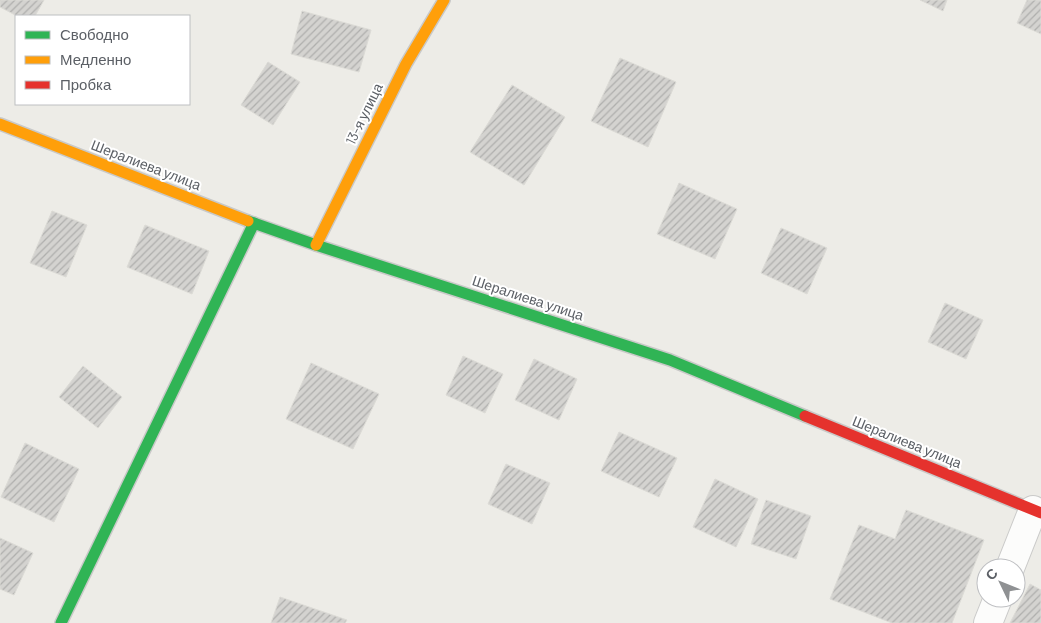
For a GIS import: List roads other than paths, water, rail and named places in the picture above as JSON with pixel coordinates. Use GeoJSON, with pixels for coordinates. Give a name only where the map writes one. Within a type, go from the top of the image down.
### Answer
{"type":"FeatureCollection","features":[{"type":"Feature","properties":{"kind":"street","name":"13-я улица"},"geometry":{"type":"LineString","coordinates":[[316,245],[406,64],[444,0]]}},
{"type":"Feature","properties":{"kind":"street","name":"Шералиева улица"},"geometry":{"type":"LineString","coordinates":[[0,124],[254,223],[316,245],[670,360],[1037,512]]}},
{"type":"Feature","properties":{"kind":"street"},"geometry":{"type":"LineString","coordinates":[[60,623],[254,223]]}},
{"type":"Feature","properties":{"kind":"street"},"geometry":{"type":"LineString","coordinates":[[1015,558],[1037,512]]}},
{"type":"Feature","properties":{"kind":"street"},"geometry":{"type":"LineString","coordinates":[[988,623],[994,608]]}}]}
